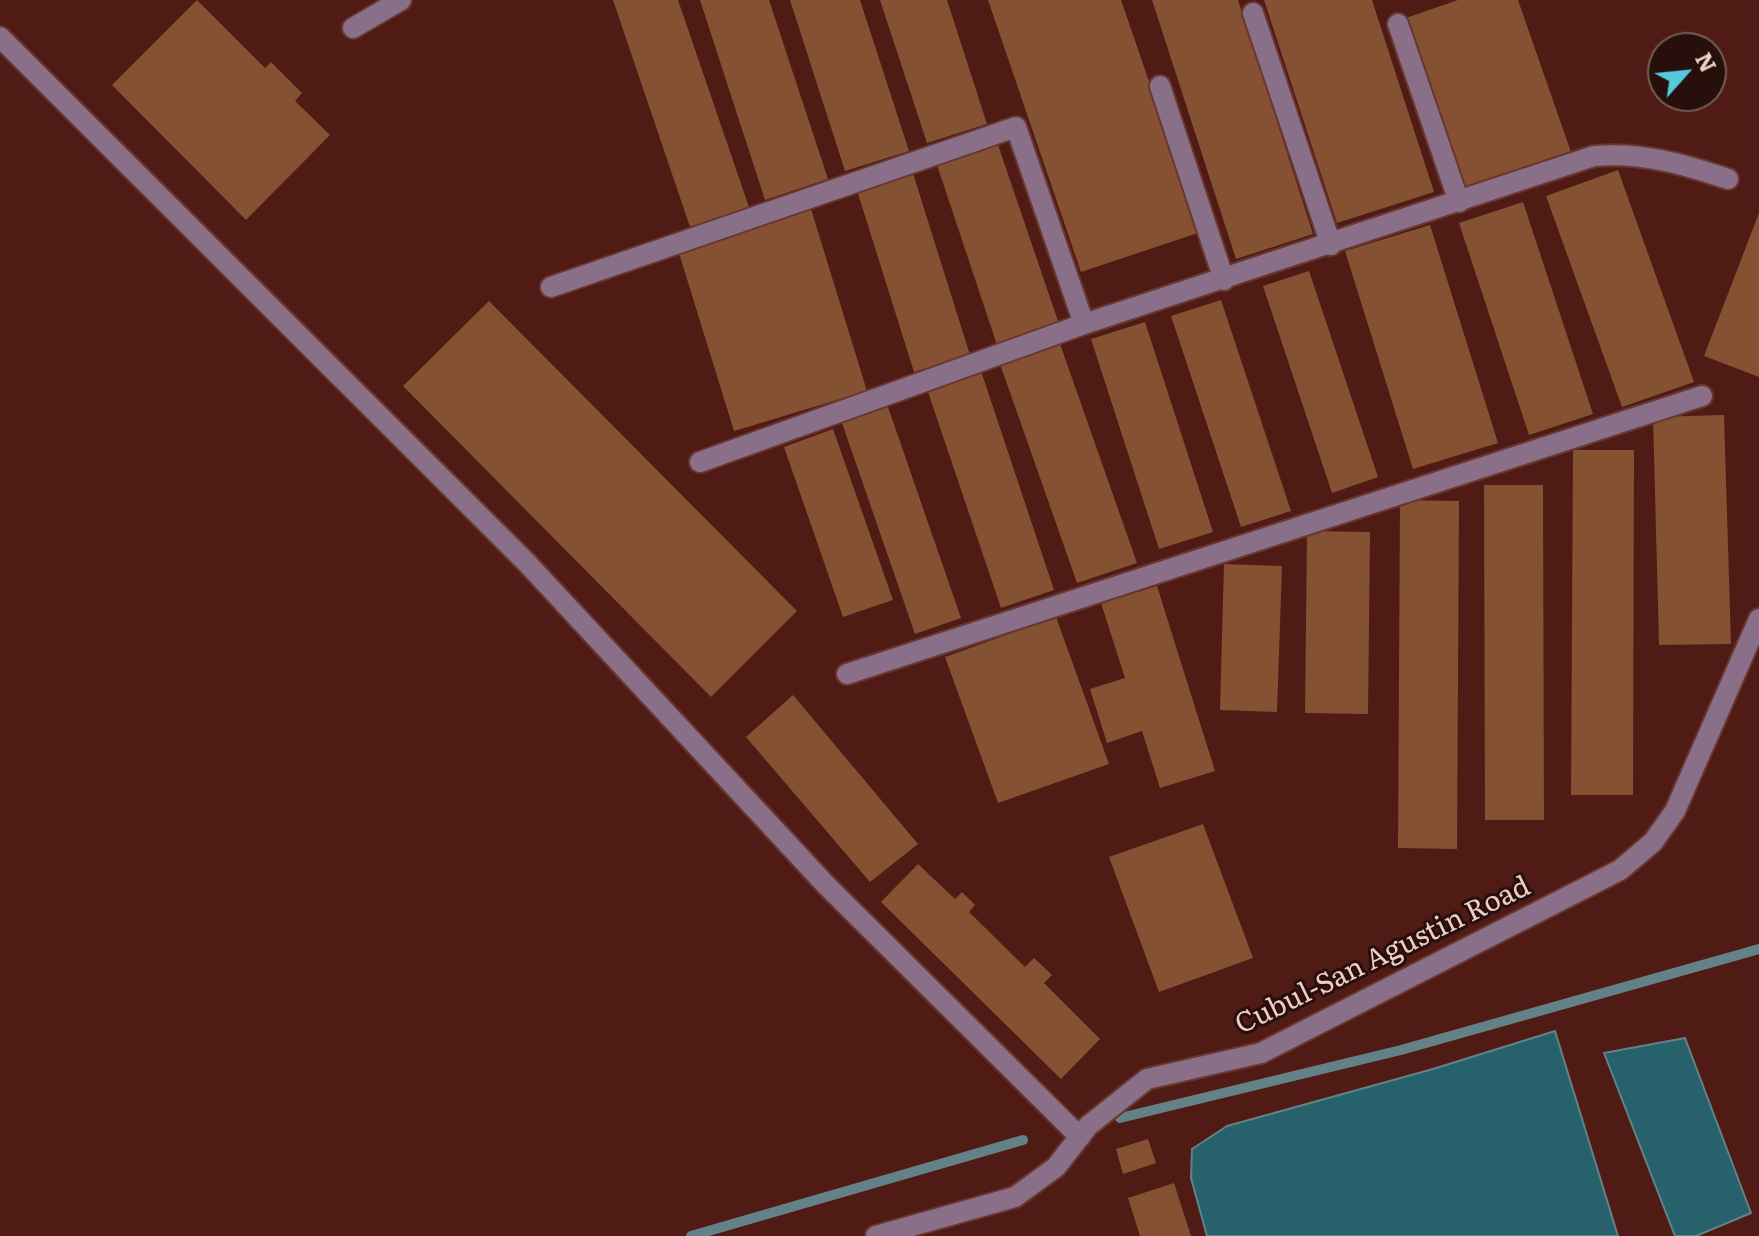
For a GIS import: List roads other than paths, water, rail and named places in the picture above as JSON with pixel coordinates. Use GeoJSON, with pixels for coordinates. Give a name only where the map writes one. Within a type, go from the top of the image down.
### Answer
{"type":"FeatureCollection","features":[{"type":"Feature","properties":{"kind":"street"},"geometry":{"type":"LineString","coordinates":[[353,28],[401,0]]}},
{"type":"Feature","properties":{"kind":"street"},"geometry":{"type":"LineString","coordinates":[[1253,13],[1331,245]]}},
{"type":"Feature","properties":{"kind":"street"},"geometry":{"type":"LineString","coordinates":[[1398,24],[1459,202]]}},
{"type":"Feature","properties":{"kind":"street"},"geometry":{"type":"LineString","coordinates":[[0,37],[527,563],[826,885],[1080,1137]]}},
{"type":"Feature","properties":{"kind":"street"},"geometry":{"type":"LineString","coordinates":[[1160,86],[1224,280]]}},
{"type":"Feature","properties":{"kind":"street"},"geometry":{"type":"LineString","coordinates":[[551,287],[1016,127],[1084,324]]}},
{"type":"Feature","properties":{"kind":"street"},"geometry":{"type":"LineString","coordinates":[[700,462],[1084,324],[1594,156],[1627,153],[1669,160],[1728,179]]}},
{"type":"Feature","properties":{"kind":"street"},"geometry":{"type":"LineString","coordinates":[[847,674],[1702,396]]}},
{"type":"Feature","properties":{"kind":"street","name":"Cubul-San Agustin Road"},"geometry":{"type":"LineString","coordinates":[[876,1236],[1015,1197],[1056,1167],[1080,1137],[1147,1079],[1261,1053],[1620,870],[1653,842],[1675,811],[1759,619]]}},
{"type":"Feature","properties":{"kind":"water"},"geometry":{"type":"Polygon","coordinates":[[[1555,1031],[1618,1236],[1207,1236],[1191,1178],[1192,1149],[1227,1126],[1433,1069],[1555,1031]]]}},
{"type":"Feature","properties":{"kind":"water"},"geometry":{"type":"Polygon","coordinates":[[[1685,1038],[1751,1213],[1696,1236],[1675,1236],[1604,1053],[1685,1038]]]}},
{"type":"Feature","properties":{"kind":"waterway"},"geometry":{"type":"LineString","coordinates":[[1120,1118],[1401,1050],[1759,949]]}},
{"type":"Feature","properties":{"kind":"waterway"},"geometry":{"type":"LineString","coordinates":[[691,1236],[1023,1140]]}}]}
